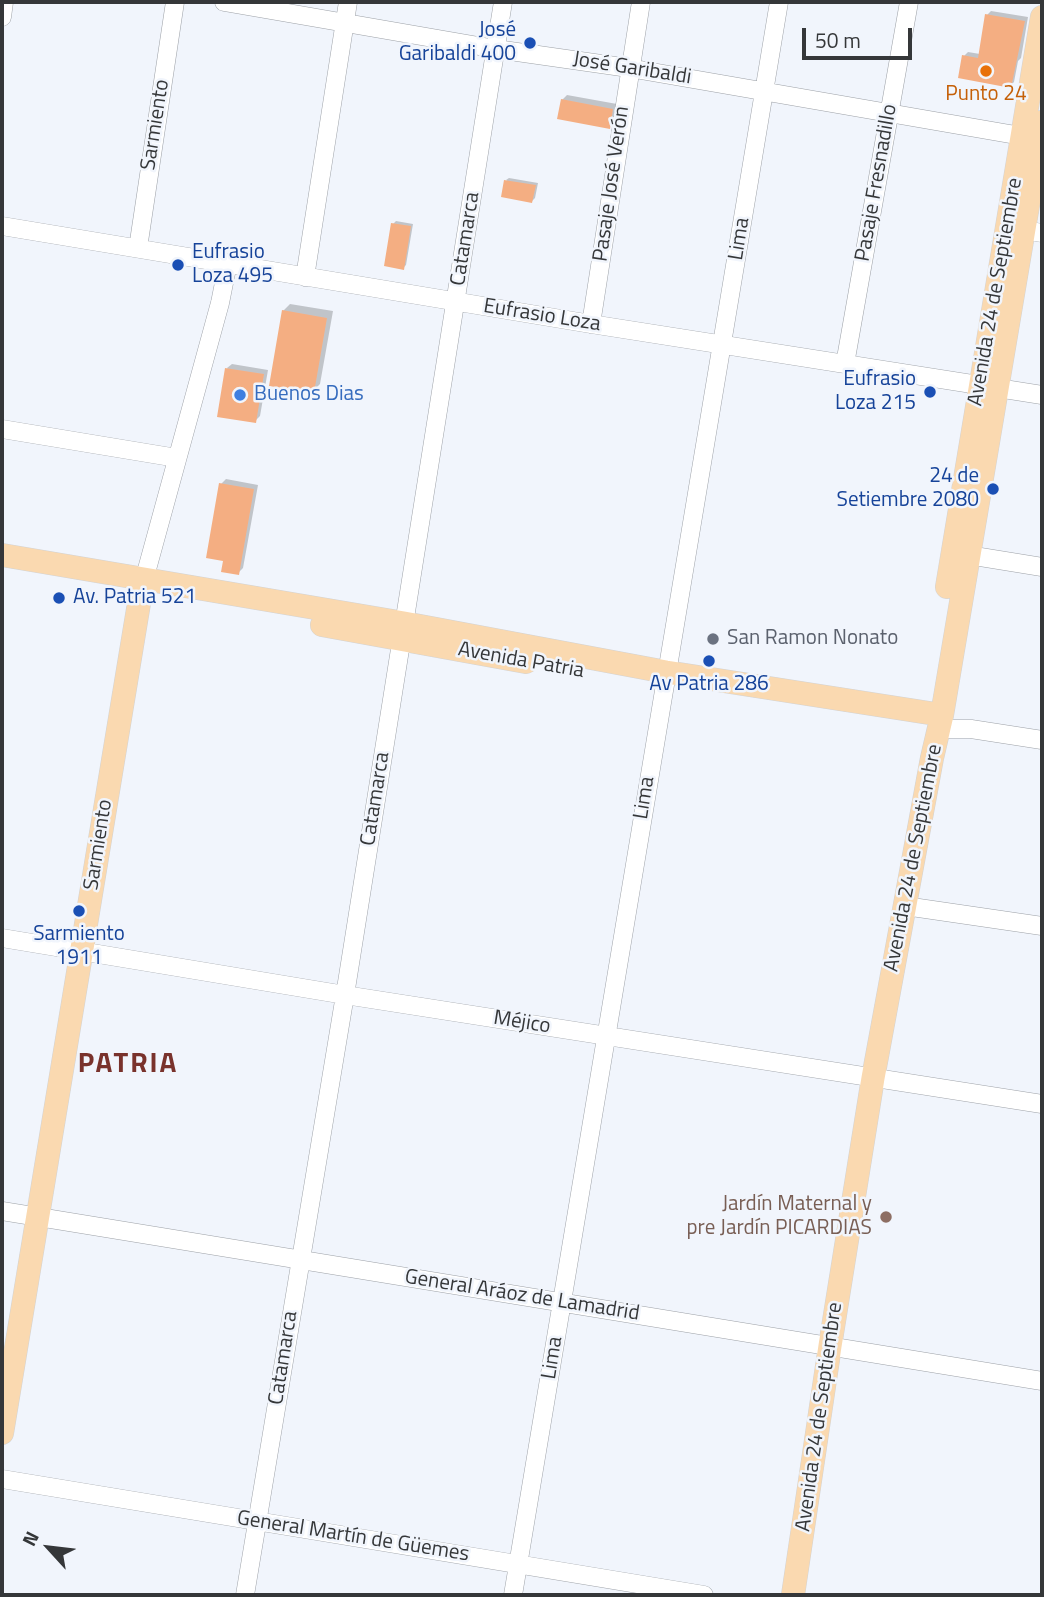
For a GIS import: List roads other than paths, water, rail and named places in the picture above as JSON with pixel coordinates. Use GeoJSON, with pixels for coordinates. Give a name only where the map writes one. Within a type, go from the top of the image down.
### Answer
{"type":"FeatureCollection","features":[{"type":"Feature","properties":{"kind":"main road","name":"Avenida 24 de Septiembre"},"geometry":{"type":"LineString","coordinates":[[793,1595],[873,1078],[905,906],[933,722],[968,555],[988,385],[1033,231],[1035,132],[1042,18]]}},
{"type":"Feature","properties":{"kind":"main road","name":"Avenida 24 de Septiembre"},"geometry":{"type":"LineString","coordinates":[[933,722],[931,691],[1035,132]]}},
{"type":"Feature","properties":{"kind":"main road","name":"Avenida Patria"},"geometry":{"type":"LineString","coordinates":[[2,555],[143,585],[402,632],[665,679],[933,722]]}},
{"type":"Feature","properties":{"kind":"main road","name":"Avenida Patria"},"geometry":{"type":"LineString","coordinates":[[2,568],[143,585]]}},
{"type":"Feature","properties":{"kind":"main road","name":"Sarmiento"},"geometry":{"type":"LineString","coordinates":[[2,1433],[143,585]]}},
{"type":"Feature","properties":{"kind":"street"},"geometry":{"type":"LineString","coordinates":[[2,17],[4,2]]}},
{"type":"Feature","properties":{"kind":"street","name":"Sarmiento"},"geometry":{"type":"LineString","coordinates":[[138,248],[175,2]]}},
{"type":"Feature","properties":{"kind":"street","name":"José Garibaldi"},"geometry":{"type":"LineString","coordinates":[[224,2],[496,49],[764,90],[889,113],[1035,132]]}},
{"type":"Feature","properties":{"kind":"street"},"geometry":{"type":"LineString","coordinates":[[306,277],[348,2]]}},
{"type":"Feature","properties":{"kind":"street","name":"Catamarca"},"geometry":{"type":"LineString","coordinates":[[245,1595],[345,995],[503,2]]}},
{"type":"Feature","properties":{"kind":"street","name":"Pasaje José Verón"},"geometry":{"type":"LineString","coordinates":[[592,324],[641,2]]}},
{"type":"Feature","properties":{"kind":"street","name":"Lima"},"geometry":{"type":"LineString","coordinates":[[513,1595],[779,2]]}},
{"type":"Feature","properties":{"kind":"street","name":"Pasaje Fresnadillo"},"geometry":{"type":"LineString","coordinates":[[845,364],[909,2]]}},
{"type":"Feature","properties":{"kind":"street","name":"Eufrasio Loza"},"geometry":{"type":"LineString","coordinates":[[2,226],[1042,395]]}},
{"type":"Feature","properties":{"kind":"street","name":"Sarmiento"},"geometry":{"type":"LineString","coordinates":[[143,585],[220,303],[228,263]]}},
{"type":"Feature","properties":{"kind":"street"},"geometry":{"type":"LineString","coordinates":[[2,429],[177,458]]}},
{"type":"Feature","properties":{"kind":"street"},"geometry":{"type":"LineString","coordinates":[[968,555],[1042,568]]}},
{"type":"Feature","properties":{"kind":"street","name":"Avenida Patria"},"geometry":{"type":"LineString","coordinates":[[933,722],[1042,740]]}},
{"type":"Feature","properties":{"kind":"street"},"geometry":{"type":"LineString","coordinates":[[905,906],[1042,926]]}},
{"type":"Feature","properties":{"kind":"street","name":"Méjico"},"geometry":{"type":"LineString","coordinates":[[2,938],[345,995],[1042,1104]]}},
{"type":"Feature","properties":{"kind":"street","name":"General Aráoz de Lamadrid"},"geometry":{"type":"LineString","coordinates":[[2,1210],[1042,1381]]}},
{"type":"Feature","properties":{"kind":"street","name":"General Martín de Güemes"},"geometry":{"type":"LineString","coordinates":[[2,1479],[704,1595]]}},
{"type":"Feature","properties":{"kind":"place","name":"José Garibaldi 400"},"geometry":{"type":"Point","coordinates":[530,43]}},
{"type":"Feature","properties":{"kind":"place","name":"Punto 24"},"geometry":{"type":"Point","coordinates":[986,71]}},
{"type":"Feature","properties":{"kind":"place","name":"Eufrasio Loza 495"},"geometry":{"type":"Point","coordinates":[178,265]}},
{"type":"Feature","properties":{"kind":"place","name":"Eufrasio Loza 215"},"geometry":{"type":"Point","coordinates":[930,392]}},
{"type":"Feature","properties":{"kind":"place","name":"Buenos Dias"},"geometry":{"type":"Point","coordinates":[240,395]}},
{"type":"Feature","properties":{"kind":"place","name":"24 de Setiembre 2080"},"geometry":{"type":"Point","coordinates":[993,489]}},
{"type":"Feature","properties":{"kind":"place","name":"Av. Patria 521"},"geometry":{"type":"Point","coordinates":[59,598]}},
{"type":"Feature","properties":{"kind":"place","name":"San Ramon Nonato"},"geometry":{"type":"Point","coordinates":[713,639]}},
{"type":"Feature","properties":{"kind":"place","name":"Av Patria 286"},"geometry":{"type":"Point","coordinates":[709,661]}},
{"type":"Feature","properties":{"kind":"place","name":"Sarmiento 1911"},"geometry":{"type":"Point","coordinates":[79,911]}},
{"type":"Feature","properties":{"kind":"place","name":"Jardín Maternal y pre Jardín PICARDIAS"},"geometry":{"type":"Point","coordinates":[886,1217]}},
{"type":"Feature","properties":{"kind":"district","name":"PATRIA"},"geometry":{"type":"Point","coordinates":[128,1065]}}]}
